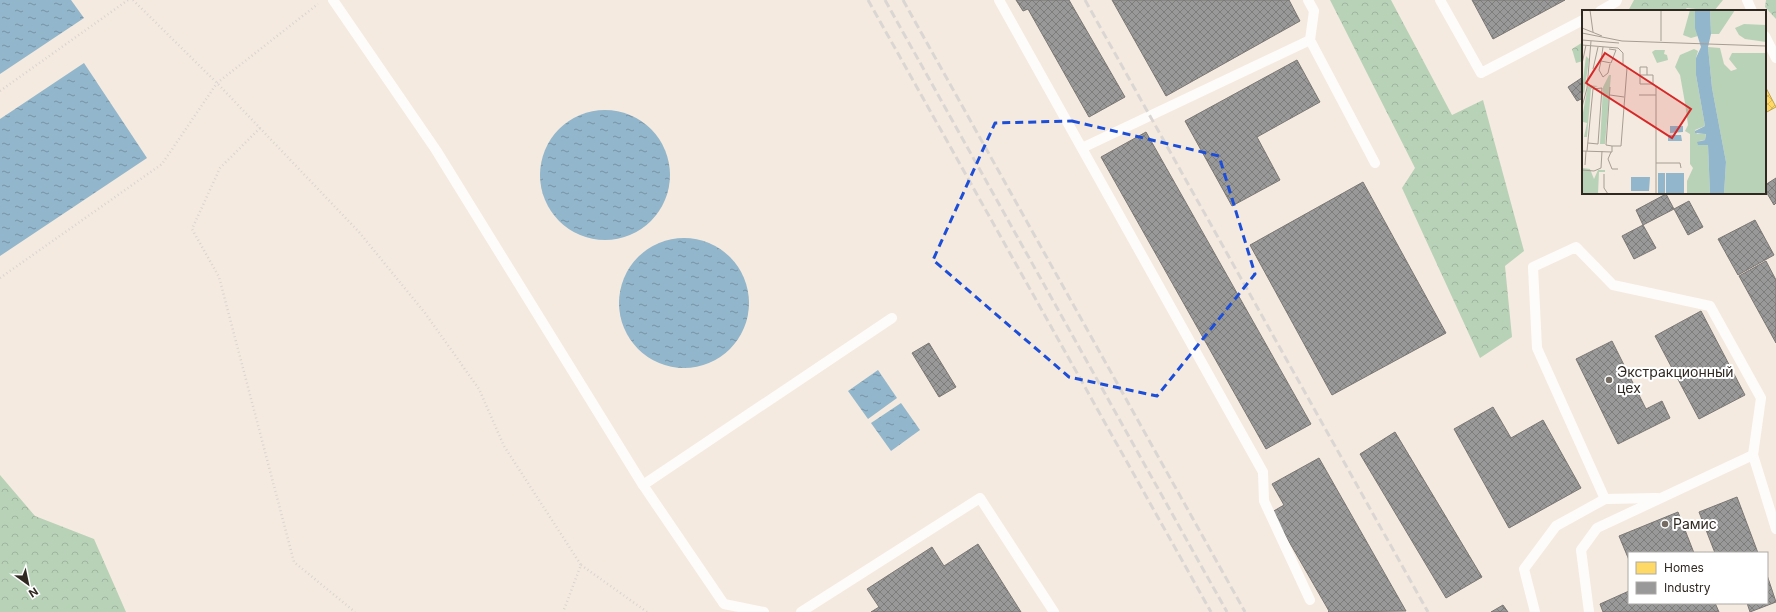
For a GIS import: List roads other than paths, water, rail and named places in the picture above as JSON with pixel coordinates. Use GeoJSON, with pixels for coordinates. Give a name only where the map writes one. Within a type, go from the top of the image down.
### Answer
{"type":"FeatureCollection","features":[{"type":"Feature","properties":{"kind":"lane"},"geometry":{"type":"LineString","coordinates":[[333,0],[436,150],[643,485],[724,604],[764,612]]}},
{"type":"Feature","properties":{"kind":"lane"},"geometry":{"type":"LineString","coordinates":[[999,0],[1262,472],[1264,501],[1310,600]]}},
{"type":"Feature","properties":{"kind":"lane"},"geometry":{"type":"LineString","coordinates":[[1308,0],[1314,10],[1310,40],[1375,164]]}},
{"type":"Feature","properties":{"kind":"lane"},"geometry":{"type":"LineString","coordinates":[[1440,0],[1481,73],[1582,21]]}},
{"type":"Feature","properties":{"kind":"lane"},"geometry":{"type":"LineString","coordinates":[[1602,10],[1617,0]]}},
{"type":"Feature","properties":{"kind":"lane"},"geometry":{"type":"LineString","coordinates":[[1747,0],[1752,10]]}},
{"type":"Feature","properties":{"kind":"lane"},"geometry":{"type":"LineString","coordinates":[[1766,38],[1776,58]]}},
{"type":"Feature","properties":{"kind":"lane"},"geometry":{"type":"LineString","coordinates":[[1082,148],[1310,40]]}},
{"type":"Feature","properties":{"kind":"lane"},"geometry":{"type":"LineString","coordinates":[[1605,499],[1537,348],[1533,267],[1576,247],[1613,285],[1710,306],[1762,398],[1753,455],[1776,529]]}},
{"type":"Feature","properties":{"kind":"lane"},"geometry":{"type":"LineString","coordinates":[[643,485],[892,318]]}},
{"type":"Feature","properties":{"kind":"lane"},"geometry":{"type":"LineString","coordinates":[[1589,612],[1581,550],[1597,528],[1753,455]]}},
{"type":"Feature","properties":{"kind":"lane"},"geometry":{"type":"LineString","coordinates":[[801,612],[980,498],[1054,612]]}},
{"type":"Feature","properties":{"kind":"lane"},"geometry":{"type":"LineString","coordinates":[[1535,612],[1524,569],[1556,526],[1605,499],[1661,498]]}},
{"type":"Feature","properties":{"kind":"water"},"geometry":{"type":"Polygon","coordinates":[[[0,0],[71,0],[84,18],[0,74],[0,0]]]}},
{"type":"Feature","properties":{"kind":"water"},"geometry":{"type":"Polygon","coordinates":[[[84,63],[147,158],[0,256],[0,119],[84,63]]]}},
{"type":"Feature","properties":{"kind":"water"},"geometry":{"type":"Polygon","coordinates":[[[611,110],[624,112],[636,117],[656,134],[663,144],[668,156],[670,175],[668,194],[663,206],[646,226],[636,233],[624,238],[599,240],[586,238],[574,233],[554,216],[547,206],[542,194],[540,169],[542,156],[547,144],[564,124],[574,117],[586,112],[611,110]]]}},
{"type":"Feature","properties":{"kind":"water"},"geometry":{"type":"Polygon","coordinates":[[[690,238],[703,240],[715,245],[730,257],[742,272],[747,284],[749,303],[747,322],[742,334],[730,349],[715,361],[703,366],[678,368],[665,366],[653,361],[638,349],[626,334],[621,322],[619,297],[621,284],[626,272],[638,257],[653,245],[665,240],[690,238]]]}},
{"type":"Feature","properties":{"kind":"water"},"geometry":{"type":"Polygon","coordinates":[[[878,370],[897,398],[868,419],[848,391],[878,370]]]}},
{"type":"Feature","properties":{"kind":"water"},"geometry":{"type":"Polygon","coordinates":[[[901,403],[920,430],[891,451],[871,423],[901,403]]]}},
{"type":"Feature","properties":{"kind":"railway"},"geometry":{"type":"LineString","coordinates":[[868,0],[1211,612]]}},
{"type":"Feature","properties":{"kind":"railway"},"geometry":{"type":"LineString","coordinates":[[885,0],[1227,612]]}},
{"type":"Feature","properties":{"kind":"railway"},"geometry":{"type":"LineString","coordinates":[[903,0],[1245,612]]}},
{"type":"Feature","properties":{"kind":"railway"},"geometry":{"type":"LineString","coordinates":[[1085,0],[1428,612]]}},
{"type":"Feature","properties":{"kind":"place","name":"Экстракционный цех"},"geometry":{"type":"Point","coordinates":[1609,380]}},
{"type":"Feature","properties":{"kind":"place","name":"Рамис"},"geometry":{"type":"Point","coordinates":[1665,524]}}]}
